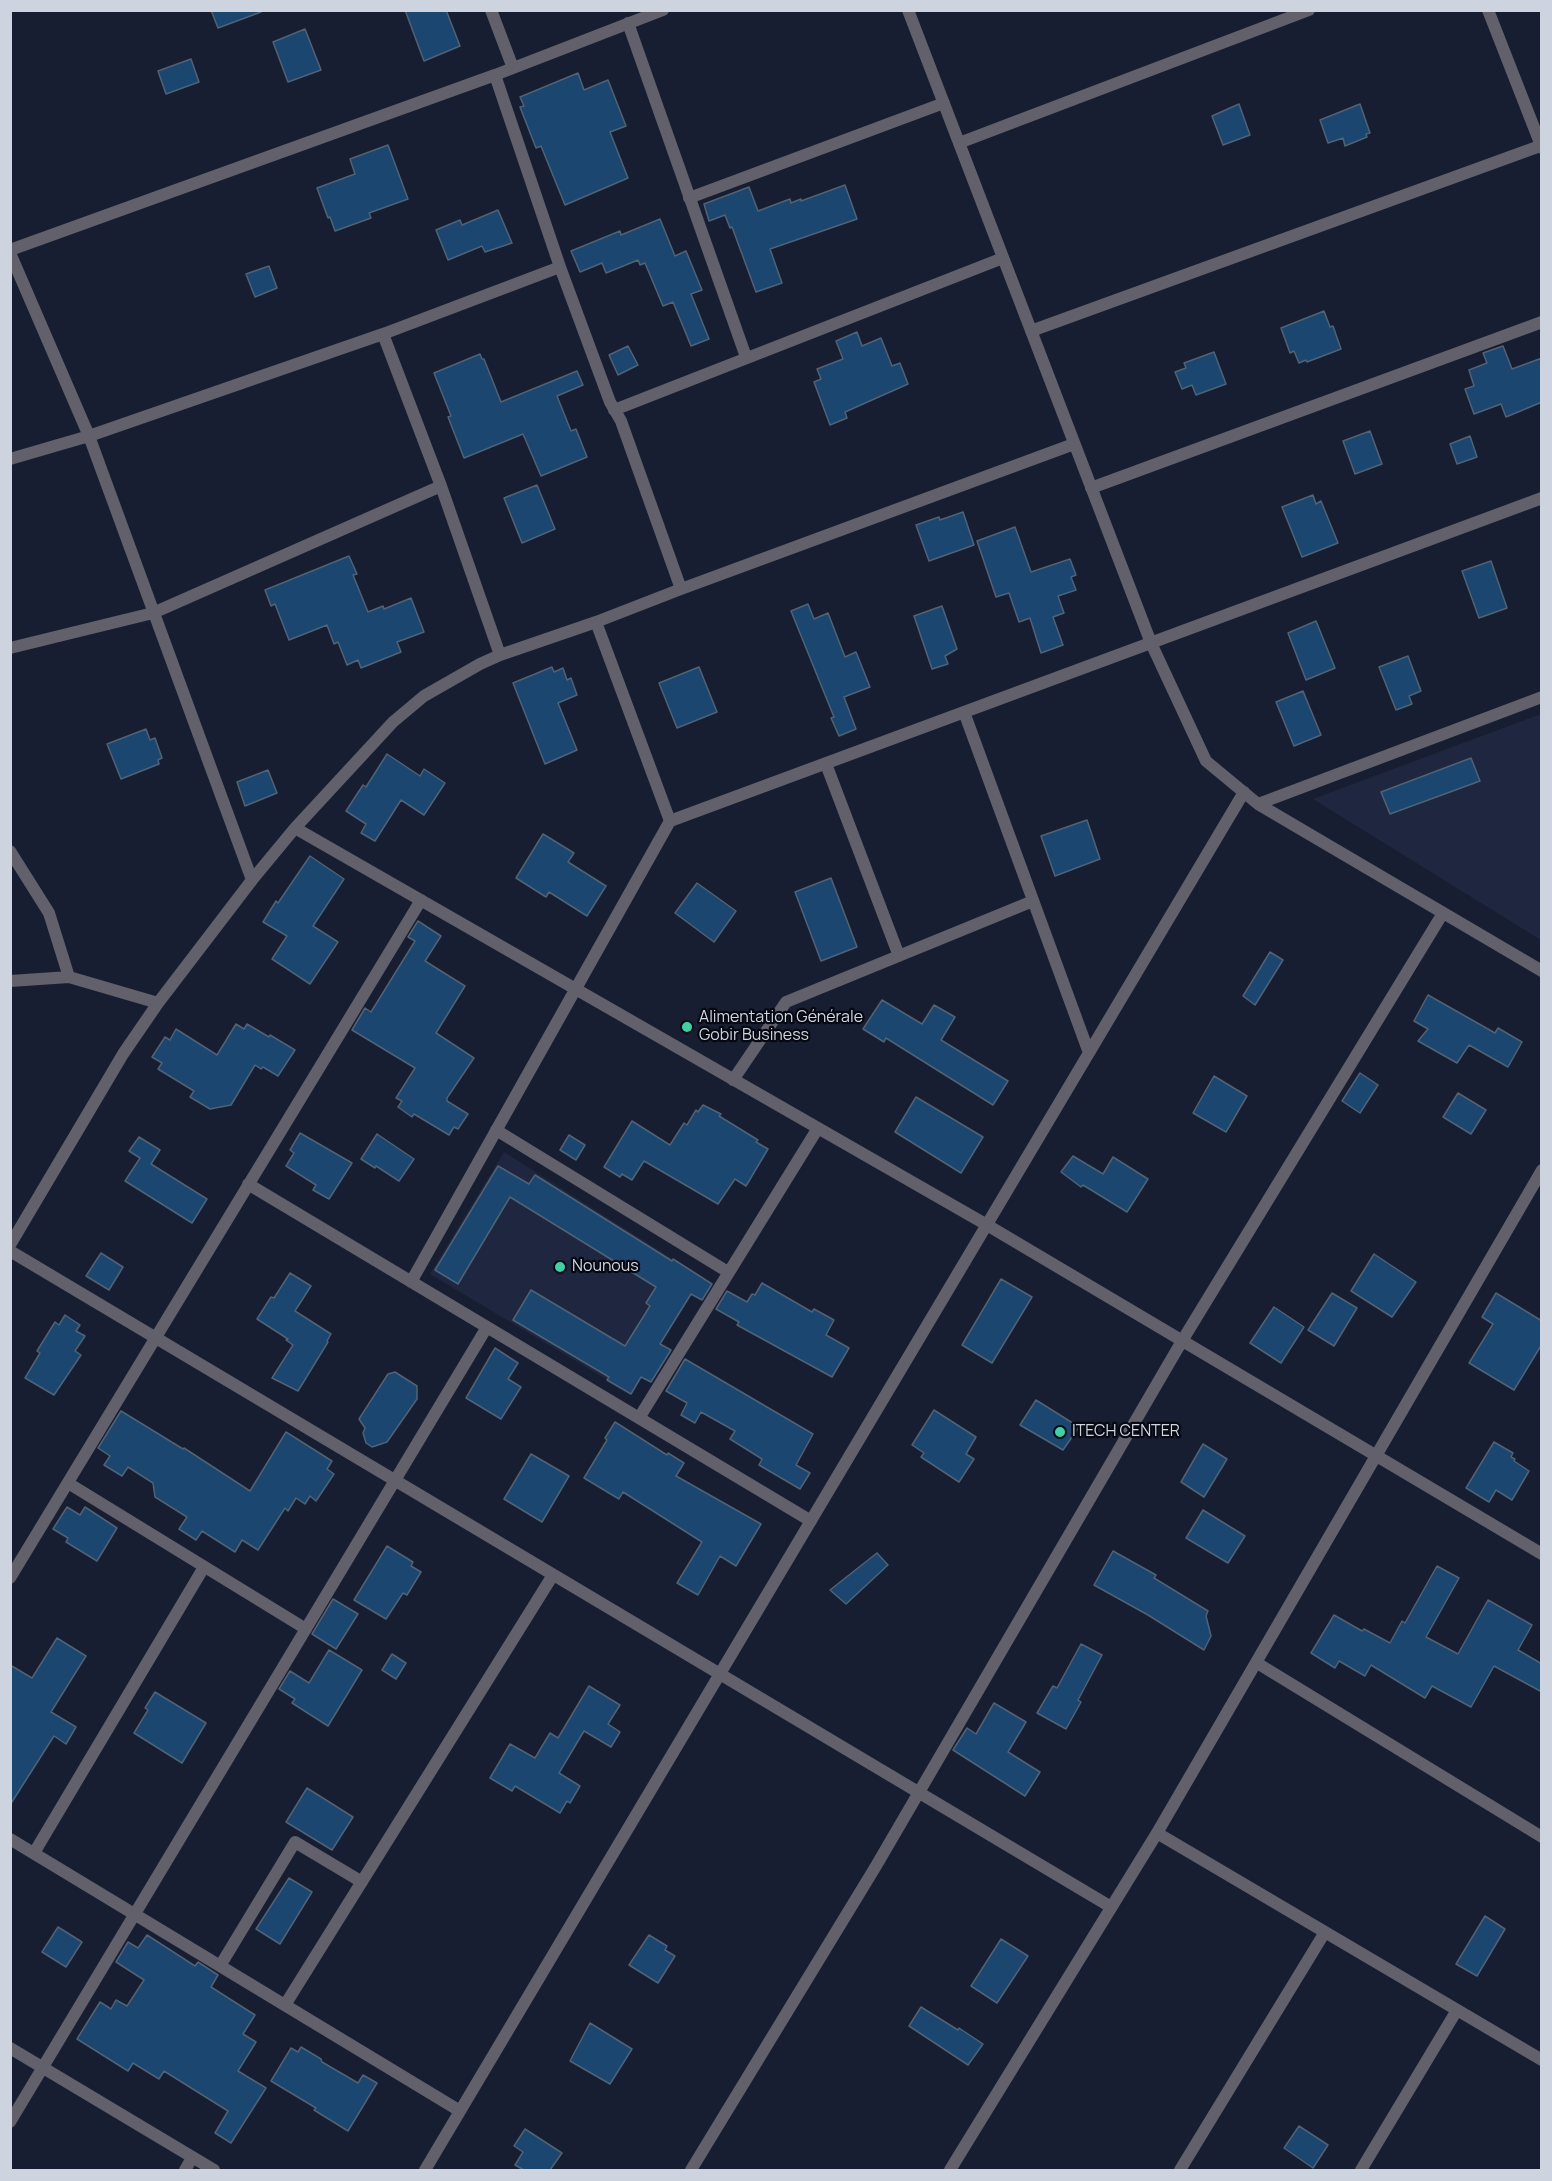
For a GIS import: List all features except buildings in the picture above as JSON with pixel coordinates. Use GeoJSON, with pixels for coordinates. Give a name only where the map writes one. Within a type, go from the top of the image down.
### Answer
{"type":"FeatureCollection","features":[{"type":"Feature","properties":{"kind":"street"},"geometry":{"type":"LineString","coordinates":[[491,10],[513,68]]}},
{"type":"Feature","properties":{"kind":"street"},"geometry":{"type":"LineString","coordinates":[[252,880],[89,436],[10,251],[495,75],[663,10]]}},
{"type":"Feature","properties":{"kind":"street"},"geometry":{"type":"LineString","coordinates":[[908,10],[1151,643],[1206,761],[1258,804],[1542,970]]}},
{"type":"Feature","properties":{"kind":"street"},"geometry":{"type":"LineString","coordinates":[[959,143],[1310,10]]}},
{"type":"Feature","properties":{"kind":"street"},"geometry":{"type":"LineString","coordinates":[[1031,331],[1541,147],[1488,10]]}},
{"type":"Feature","properties":{"kind":"street"},"geometry":{"type":"LineString","coordinates":[[628,23],[746,357]]}},
{"type":"Feature","properties":{"kind":"street"},"geometry":{"type":"LineString","coordinates":[[495,75],[560,267],[614,410],[621,421],[681,589]]}},
{"type":"Feature","properties":{"kind":"street"},"geometry":{"type":"LineString","coordinates":[[689,198],[944,103]]}},
{"type":"Feature","properties":{"kind":"street"},"geometry":{"type":"LineString","coordinates":[[614,410],[1003,258]]}},
{"type":"Feature","properties":{"kind":"street"},"geometry":{"type":"LineString","coordinates":[[10,459],[89,436],[383,334],[560,267]]}},
{"type":"Feature","properties":{"kind":"street"},"geometry":{"type":"LineString","coordinates":[[1091,488],[1542,322]]}},
{"type":"Feature","properties":{"kind":"street"},"geometry":{"type":"LineString","coordinates":[[383,334],[441,486],[500,655]]}},
{"type":"Feature","properties":{"kind":"street"},"geometry":{"type":"LineString","coordinates":[[10,1245],[123,1054],[158,1003],[252,880],[295,828],[393,723],[424,696],[500,655],[596,622],[1074,444]]}},
{"type":"Feature","properties":{"kind":"street"},"geometry":{"type":"LineString","coordinates":[[10,648],[153,613],[441,486]]}},
{"type":"Feature","properties":{"kind":"street"},"geometry":{"type":"LineString","coordinates":[[411,1282],[670,821],[1542,498]]}},
{"type":"Feature","properties":{"kind":"street"},"geometry":{"type":"LineString","coordinates":[[596,622],[670,821]]}},
{"type":"Feature","properties":{"kind":"street"},"geometry":{"type":"LineString","coordinates":[[1258,804],[1542,697]]}},
{"type":"Feature","properties":{"kind":"street"},"geometry":{"type":"LineString","coordinates":[[964,712],[1089,1053]]}},
{"type":"Feature","properties":{"kind":"street"},"geometry":{"type":"LineString","coordinates":[[826,764],[899,956]]}},
{"type":"Feature","properties":{"kind":"street"},"geometry":{"type":"LineString","coordinates":[[424,2170],[1244,792]]}},
{"type":"Feature","properties":{"kind":"street"},"geometry":{"type":"LineString","coordinates":[[295,828],[987,1225],[1542,1554]]}},
{"type":"Feature","properties":{"kind":"street"},"geometry":{"type":"LineString","coordinates":[[10,850],[49,913],[69,977]]}},
{"type":"Feature","properties":{"kind":"street"},"geometry":{"type":"LineString","coordinates":[[10,1578],[421,900]]}},
{"type":"Feature","properties":{"kind":"street"},"geometry":{"type":"LineString","coordinates":[[734,1080],[786,1002],[1033,901]]}},
{"type":"Feature","properties":{"kind":"street"},"geometry":{"type":"LineString","coordinates":[[692,2170],[919,1793],[1182,1341],[1443,913]]}},
{"type":"Feature","properties":{"kind":"street"},"geometry":{"type":"LineString","coordinates":[[10,981],[69,977],[158,1003]]}},
{"type":"Feature","properties":{"kind":"street"},"geometry":{"type":"LineString","coordinates":[[639,1418],[818,1128]]}},
{"type":"Feature","properties":{"kind":"street"},"geometry":{"type":"LineString","coordinates":[[496,1130],[728,1272]]}},
{"type":"Feature","properties":{"kind":"street"},"geometry":{"type":"LineString","coordinates":[[950,2170],[1157,1833],[1542,1170]]}},
{"type":"Feature","properties":{"kind":"street"},"geometry":{"type":"LineString","coordinates":[[248,1184],[811,1521]]}},
{"type":"Feature","properties":{"kind":"street"},"geometry":{"type":"LineString","coordinates":[[10,1251],[1111,1907]]}},
{"type":"Feature","properties":{"kind":"street"},"geometry":{"type":"LineString","coordinates":[[10,2122],[487,1327]]}},
{"type":"Feature","properties":{"kind":"street"},"geometry":{"type":"LineString","coordinates":[[68,1483],[306,1629]]}},
{"type":"Feature","properties":{"kind":"street"},"geometry":{"type":"LineString","coordinates":[[34,1853],[204,1567]]}},
{"type":"Feature","properties":{"kind":"street"},"geometry":{"type":"LineString","coordinates":[[285,2005],[553,1575]]}},
{"type":"Feature","properties":{"kind":"street"},"geometry":{"type":"LineString","coordinates":[[1257,1663],[1542,1837]]}},
{"type":"Feature","properties":{"kind":"street"},"geometry":{"type":"LineString","coordinates":[[1157,1833],[1542,2060]]}},
{"type":"Feature","properties":{"kind":"street"},"geometry":{"type":"LineString","coordinates":[[10,1839],[460,2111]]}},
{"type":"Feature","properties":{"kind":"street"},"geometry":{"type":"LineString","coordinates":[[220,1965],[295,1842],[362,1882]]}},
{"type":"Feature","properties":{"kind":"street"},"geometry":{"type":"LineString","coordinates":[[1180,2170],[1325,1932]]}},
{"type":"Feature","properties":{"kind":"street"},"geometry":{"type":"LineString","coordinates":[[1361,2170],[1457,2010]]}},
{"type":"Feature","properties":{"kind":"street"},"geometry":{"type":"LineString","coordinates":[[10,2048],[214,2170]]}},
{"type":"Feature","properties":{"kind":"street"},"geometry":{"type":"LineString","coordinates":[[185,2170],[192,2158]]}},
{"type":"Feature","properties":{"kind":"shaded area"},"geometry":{"type":"Polygon","coordinates":[[[1541,714],[1541,940],[1313,799],[1541,714]]]}},
{"type":"Feature","properties":{"kind":"shaded area","name":"Nounous"},"geometry":{"type":"Polygon","coordinates":[[[504,1152],[701,1277],[652,1354],[654,1356],[631,1394],[430,1274],[504,1152]]]}},
{"type":"Feature","properties":{"kind":"place","name":"Alimentation Générale Gobir Business"},"geometry":{"type":"Point","coordinates":[687,1027]}},
{"type":"Feature","properties":{"kind":"place","name":"Nounous"},"geometry":{"type":"Point","coordinates":[560,1267]}},
{"type":"Feature","properties":{"kind":"place","name":"ITECH CENTER"},"geometry":{"type":"Point","coordinates":[1060,1432]}}]}
